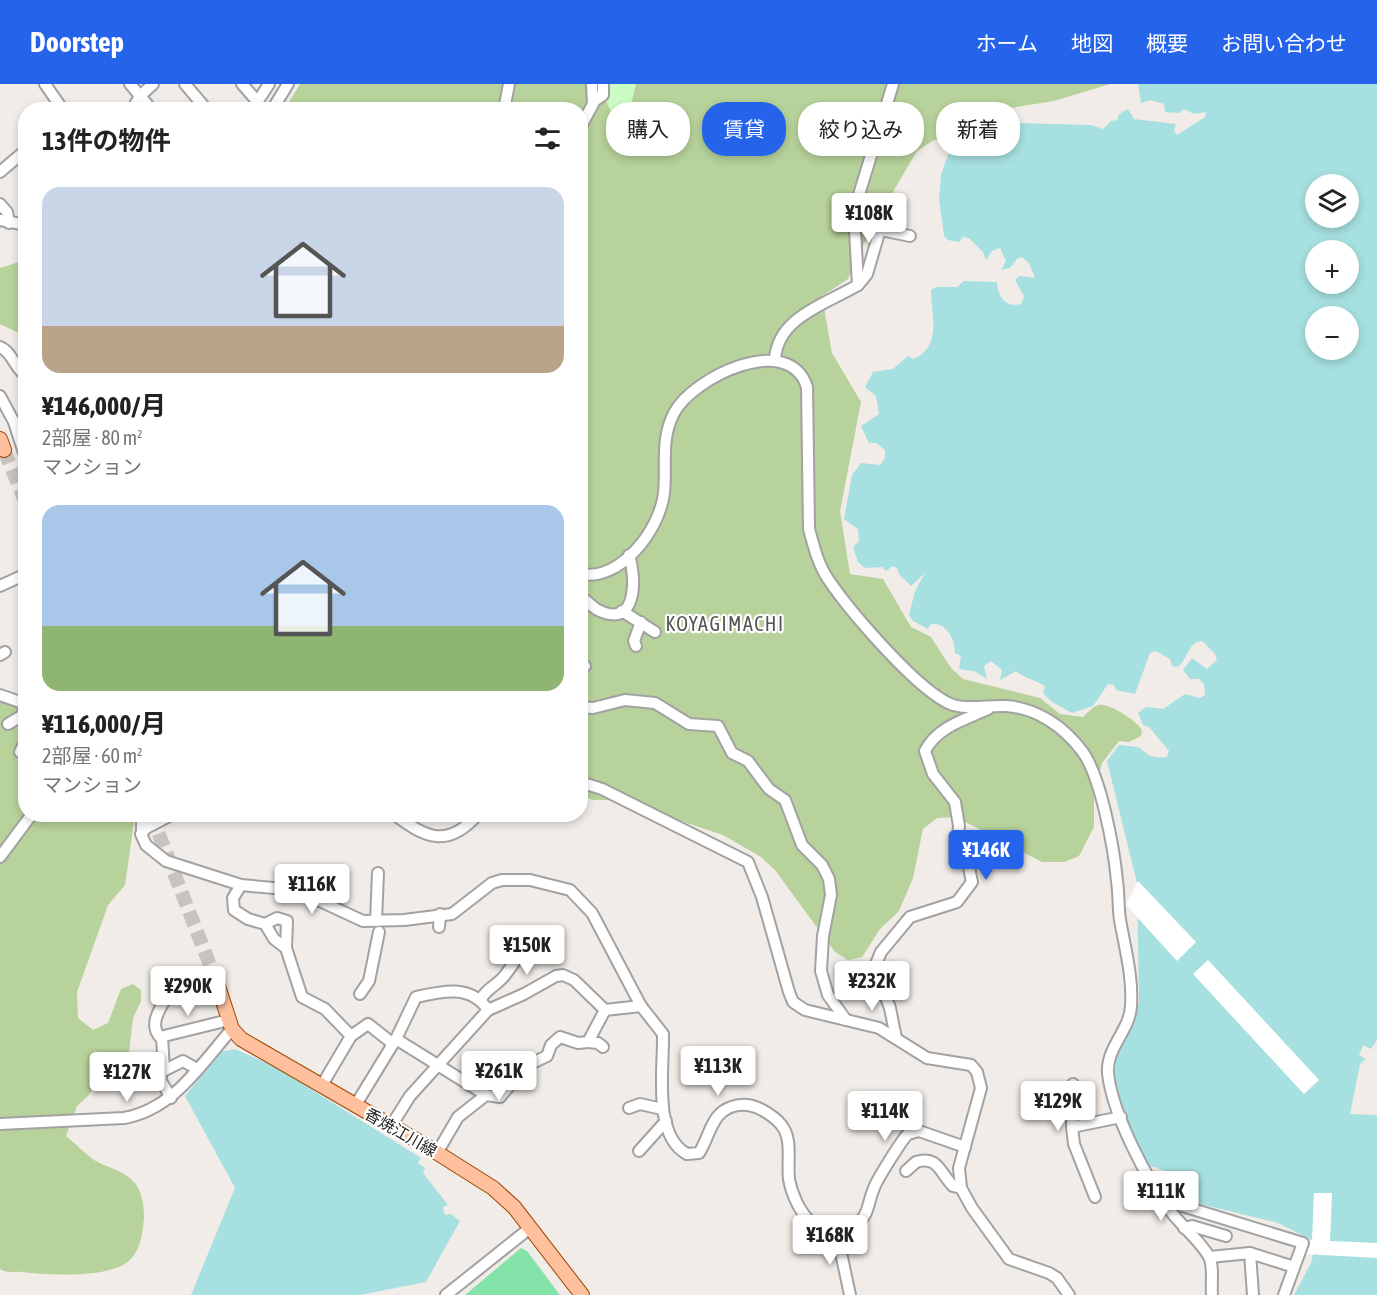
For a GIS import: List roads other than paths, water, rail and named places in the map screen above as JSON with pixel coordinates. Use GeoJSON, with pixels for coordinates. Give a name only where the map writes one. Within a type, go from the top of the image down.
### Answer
{"type":"FeatureCollection","features":[{"type":"Feature","properties":{"kind":"main road"},"geometry":{"type":"LineString","coordinates":[[217,983],[230,1024]]}},
{"type":"Feature","properties":{"kind":"main road","name":"香焼江川線"},"geometry":{"type":"LineString","coordinates":[[230,1024],[241,1040],[437,1153],[505,1197],[582,1295]]}},
{"type":"Feature","properties":{"kind":"street"},"geometry":{"type":"LineString","coordinates":[[45,84],[57,102]]}},
{"type":"Feature","properties":{"kind":"street"},"geometry":{"type":"LineString","coordinates":[[130,84],[145,102]]}},
{"type":"Feature","properties":{"kind":"street"},"geometry":{"type":"LineString","coordinates":[[137,102],[153,84]]}},
{"type":"Feature","properties":{"kind":"street"},"geometry":{"type":"LineString","coordinates":[[185,84],[200,102]]}},
{"type":"Feature","properties":{"kind":"street"},"geometry":{"type":"LineString","coordinates":[[242,84],[252,102]]}},
{"type":"Feature","properties":{"kind":"street"},"geometry":{"type":"LineString","coordinates":[[256,102],[269,84]]}},
{"type":"Feature","properties":{"kind":"street"},"geometry":{"type":"LineString","coordinates":[[277,102],[288,84]]}},
{"type":"Feature","properties":{"kind":"street"},"geometry":{"type":"LineString","coordinates":[[506,102],[509,84]]}},
{"type":"Feature","properties":{"kind":"street"},"geometry":{"type":"LineString","coordinates":[[592,84],[593,102]]}},
{"type":"Feature","properties":{"kind":"street"},"geometry":{"type":"LineString","coordinates":[[588,112],[593,102],[603,95],[603,84]]}},
{"type":"Feature","properties":{"kind":"street"},"geometry":{"type":"LineString","coordinates":[[858,285],[854,211],[893,84]]}},
{"type":"Feature","properties":{"kind":"street"},"geometry":{"type":"LineString","coordinates":[[0,172],[18,157]]}},
{"type":"Feature","properties":{"kind":"street"},"geometry":{"type":"LineString","coordinates":[[0,204],[7,212],[5,222]]}},
{"type":"Feature","properties":{"kind":"street"},"geometry":{"type":"LineString","coordinates":[[775,360],[778,341],[799,317],[858,285],[867,274],[886,209]]}},
{"type":"Feature","properties":{"kind":"street"},"geometry":{"type":"LineString","coordinates":[[881,231],[910,236]]}},
{"type":"Feature","properties":{"kind":"street"},"geometry":{"type":"LineString","coordinates":[[0,347],[18,366]]}},
{"type":"Feature","properties":{"kind":"street"},"geometry":{"type":"LineString","coordinates":[[588,574],[611,571],[629,555],[657,518],[664,494],[664,443],[667,429],[683,399],[706,381],[741,367],[782,360],[799,370],[807,387],[809,529],[815,552],[828,578],[855,615],[925,687],[951,704],[964,708],[1026,709],[1058,726],[1083,753],[1100,796],[1117,879],[1131,1007],[1108,1065],[1110,1083],[1121,1117],[1142,1167],[1184,1228],[1210,1257],[1212,1295]]}},
{"type":"Feature","properties":{"kind":"street"},"geometry":{"type":"LineString","coordinates":[[0,396],[18,434]]}},
{"type":"Feature","properties":{"kind":"street"},"geometry":{"type":"LineString","coordinates":[[588,603],[600,612],[612,614],[622,611],[630,604],[634,596],[629,555]]}},
{"type":"Feature","properties":{"kind":"street"},"geometry":{"type":"LineString","coordinates":[[0,586],[18,578]]}},
{"type":"Feature","properties":{"kind":"street"},"geometry":{"type":"LineString","coordinates":[[622,611],[655,632]]}},
{"type":"Feature","properties":{"kind":"street"},"geometry":{"type":"LineString","coordinates":[[636,646],[634,641],[641,622]]}},
{"type":"Feature","properties":{"kind":"street"},"geometry":{"type":"LineString","coordinates":[[0,694],[18,698]]}},
{"type":"Feature","properties":{"kind":"street"},"geometry":{"type":"LineString","coordinates":[[588,708],[625,700],[655,703],[689,723],[718,726],[732,753],[748,761],[769,789],[782,796],[802,845],[822,866],[829,879],[831,895],[823,936],[821,971],[828,995],[846,1020]]}},
{"type":"Feature","properties":{"kind":"street"},"geometry":{"type":"LineString","coordinates":[[896,1038],[890,1008],[877,974],[876,964],[881,952],[910,917],[957,902],[972,882],[968,863],[957,848],[959,826],[955,802],[933,774],[925,751],[932,738],[946,728],[993,707]]}},
{"type":"Feature","properties":{"kind":"street"},"geometry":{"type":"LineString","coordinates":[[8,724],[18,720]]}},
{"type":"Feature","properties":{"kind":"street"},"geometry":{"type":"LineString","coordinates":[[588,785],[602,789],[748,862],[757,881],[791,998],[805,1010],[879,1028],[918,1054],[937,1060],[971,1065],[977,1072],[981,1088],[959,1168],[961,1188],[1002,1252],[1018,1263],[1057,1278],[1069,1295]]}},
{"type":"Feature","properties":{"kind":"street"},"geometry":{"type":"LineString","coordinates":[[0,856],[26,822]]}},
{"type":"Feature","properties":{"kind":"street"},"geometry":{"type":"LineString","coordinates":[[142,822],[142,840],[166,861],[241,885],[296,890],[358,920],[378,926],[455,912],[497,881],[530,880],[570,890],[585,903],[592,913],[641,1006],[663,1034],[662,1109],[680,1149],[694,1155],[702,1148],[718,1116],[732,1107],[751,1105],[778,1120],[785,1131],[790,1182],[794,1194],[815,1227],[829,1234],[837,1234],[853,1227],[868,1212],[877,1181],[908,1134],[919,1131],[965,1147]]}},
{"type":"Feature","properties":{"kind":"street"},"geometry":{"type":"LineString","coordinates":[[142,832],[159,822]]}},
{"type":"Feature","properties":{"kind":"street"},"geometry":{"type":"LineString","coordinates":[[406,822],[429,837],[439,838],[459,831],[469,822]]}},
{"type":"Feature","properties":{"kind":"street"},"geometry":{"type":"LineString","coordinates":[[360,994],[369,981],[378,926],[378,873]]}},
{"type":"Feature","properties":{"kind":"street"},"geometry":{"type":"LineString","coordinates":[[241,885],[232,898],[234,910],[248,919],[265,924],[278,918],[287,921],[286,948],[302,997],[325,1009],[351,1036]]}},
{"type":"Feature","properties":{"kind":"street"},"geometry":{"type":"LineString","coordinates":[[439,927],[440,914]]}},
{"type":"Feature","properties":{"kind":"street"},"geometry":{"type":"LineString","coordinates":[[265,924],[273,939],[286,948]]}},
{"type":"Feature","properties":{"kind":"street"},"geometry":{"type":"LineString","coordinates":[[481,999],[489,988],[504,976],[511,963],[529,944],[541,948],[548,957]]}},
{"type":"Feature","properties":{"kind":"street"},"geometry":{"type":"LineString","coordinates":[[391,1126],[410,1096],[488,1010],[556,976],[563,975],[574,980],[605,1010]]}},
{"type":"Feature","properties":{"kind":"street"},"geometry":{"type":"LineString","coordinates":[[355,1106],[394,1041],[416,997],[451,990],[481,999],[488,1010]]}},
{"type":"Feature","properties":{"kind":"street"},"geometry":{"type":"LineString","coordinates":[[165,998],[155,1021],[157,1036],[230,1024]]}},
{"type":"Feature","properties":{"kind":"street"},"geometry":{"type":"LineString","coordinates":[[605,1010],[641,1006]]}},
{"type":"Feature","properties":{"kind":"street"},"geometry":{"type":"LineString","coordinates":[[588,1042],[605,1010]]}},
{"type":"Feature","properties":{"kind":"street"},"geometry":{"type":"LineString","coordinates":[[0,1124],[124,1118],[163,1105],[196,1069],[230,1024]]}},
{"type":"Feature","properties":{"kind":"street"},"geometry":{"type":"LineString","coordinates":[[322,1085],[351,1036],[368,1024],[394,1041],[440,1064],[486,1095],[500,1097],[506,1093],[526,1066],[547,1056],[551,1045],[560,1037],[578,1043],[598,1043],[603,1047]]}},
{"type":"Feature","properties":{"kind":"street"},"geometry":{"type":"LineString","coordinates":[[162,1037],[164,1070]]}},
{"type":"Feature","properties":{"kind":"street"},"geometry":{"type":"LineString","coordinates":[[171,1098],[162,1081],[161,1072],[183,1061],[196,1069]]}},
{"type":"Feature","properties":{"kind":"street"},"geometry":{"type":"LineString","coordinates":[[1073,1084],[1074,1144],[1095,1197]]}},
{"type":"Feature","properties":{"kind":"street"},"geometry":{"type":"LineString","coordinates":[[437,1153],[458,1118],[486,1095]]}},
{"type":"Feature","properties":{"kind":"street"},"geometry":{"type":"LineString","coordinates":[[628,1108],[640,1104],[662,1109]]}},
{"type":"Feature","properties":{"kind":"street"},"geometry":{"type":"LineString","coordinates":[[1072,1127],[1121,1117]]}},
{"type":"Feature","properties":{"kind":"street"},"geometry":{"type":"LineString","coordinates":[[639,1151],[666,1121]]}},
{"type":"Feature","properties":{"kind":"street"},"geometry":{"type":"LineString","coordinates":[[906,1171],[916,1162],[932,1161],[953,1186],[961,1188]]}},
{"type":"Feature","properties":{"kind":"street"},"geometry":{"type":"LineString","coordinates":[[1163,1200],[1303,1243],[1284,1295]]}},
{"type":"Feature","properties":{"kind":"street"},"geometry":{"type":"LineString","coordinates":[[1222,1255],[1231,1220]]}},
{"type":"Feature","properties":{"kind":"street"},"geometry":{"type":"LineString","coordinates":[[1184,1228],[1192,1226],[1226,1236]]}},
{"type":"Feature","properties":{"kind":"street"},"geometry":{"type":"LineString","coordinates":[[446,1295],[530,1228]]}},
{"type":"Feature","properties":{"kind":"street"},"geometry":{"type":"LineString","coordinates":[[837,1234],[850,1295]]}},
{"type":"Feature","properties":{"kind":"street"},"geometry":{"type":"LineString","coordinates":[[1210,1257],[1250,1253],[1294,1267]]}},
{"type":"Feature","properties":{"kind":"street"},"geometry":{"type":"LineString","coordinates":[[1250,1253],[1253,1295]]}},
{"type":"Feature","properties":{"kind":"water"},"geometry":{"type":"Polygon","coordinates":[[[1138,84],[1377,84],[1377,1040],[1371,1049],[1363,1045],[1359,1055],[1366,1059],[1360,1064],[1350,1114],[1377,1115],[1377,1295],[1294,1295],[1311,1263],[1316,1242],[1278,1223],[1188,1201],[1183,1188],[1174,1177],[1163,1170],[1149,1166],[1125,1112],[1116,1082],[1117,1057],[1139,1001],[1137,883],[1107,761],[1119,745],[1138,747],[1154,757],[1167,757],[1169,751],[1149,727],[1143,725],[1138,713],[1146,707],[1163,709],[1185,694],[1200,698],[1205,695],[1204,684],[1199,679],[1190,679],[1183,670],[1192,658],[1207,669],[1217,660],[1215,654],[1202,641],[1197,642],[1178,667],[1172,666],[1170,659],[1156,651],[1150,653],[1135,694],[1116,690],[1114,685],[1108,684],[1093,706],[1072,713],[1052,702],[1043,693],[1045,686],[1016,671],[1000,680],[1002,670],[991,661],[984,666],[987,679],[974,671],[959,669],[961,656],[955,653],[949,632],[936,624],[931,624],[928,629],[913,621],[909,615],[915,591],[925,573],[911,586],[893,566],[886,571],[882,567],[865,568],[858,562],[853,547],[859,541],[858,529],[844,519],[852,475],[861,463],[880,465],[885,458],[885,450],[876,443],[869,443],[861,426],[879,414],[876,396],[865,387],[873,372],[893,369],[908,356],[913,359],[928,347],[933,329],[931,290],[937,287],[957,287],[964,281],[997,282],[1003,300],[1015,305],[1021,304],[1024,296],[1015,280],[1019,276],[1035,278],[1029,263],[1022,257],[1017,259],[1010,268],[1001,270],[1006,261],[1000,248],[992,251],[986,260],[983,252],[969,238],[963,237],[959,242],[948,240],[944,236],[939,199],[941,175],[948,156],[1020,156],[1020,123],[1091,125],[1103,129],[1128,109],[1134,119],[1176,124],[1174,131],[1177,135],[1205,117],[1206,112],[1194,114],[1184,109],[1179,113],[1165,112],[1164,104],[1150,100],[1141,103],[1138,84]]]}},
{"type":"Feature","properties":{"kind":"water"},"geometry":{"type":"Polygon","coordinates":[[[235,1049],[277,1068],[421,1158],[418,1163],[425,1168],[423,1173],[448,1205],[443,1207],[445,1215],[451,1214],[460,1221],[426,1282],[360,1295],[191,1295],[235,1188],[185,1096],[220,1052],[235,1049]]]}},
{"type":"Feature","properties":{"kind":"tunnel"},"geometry":{"type":"LineString","coordinates":[[4,450],[18,484]]}},
{"type":"Feature","properties":{"kind":"tunnel"},"geometry":{"type":"LineString","coordinates":[[154,822],[217,983]]}},
{"type":"Feature","properties":{"kind":"district","name":"KOYAGIMACHI"},"geometry":{"type":"Point","coordinates":[725,624]}}]}
